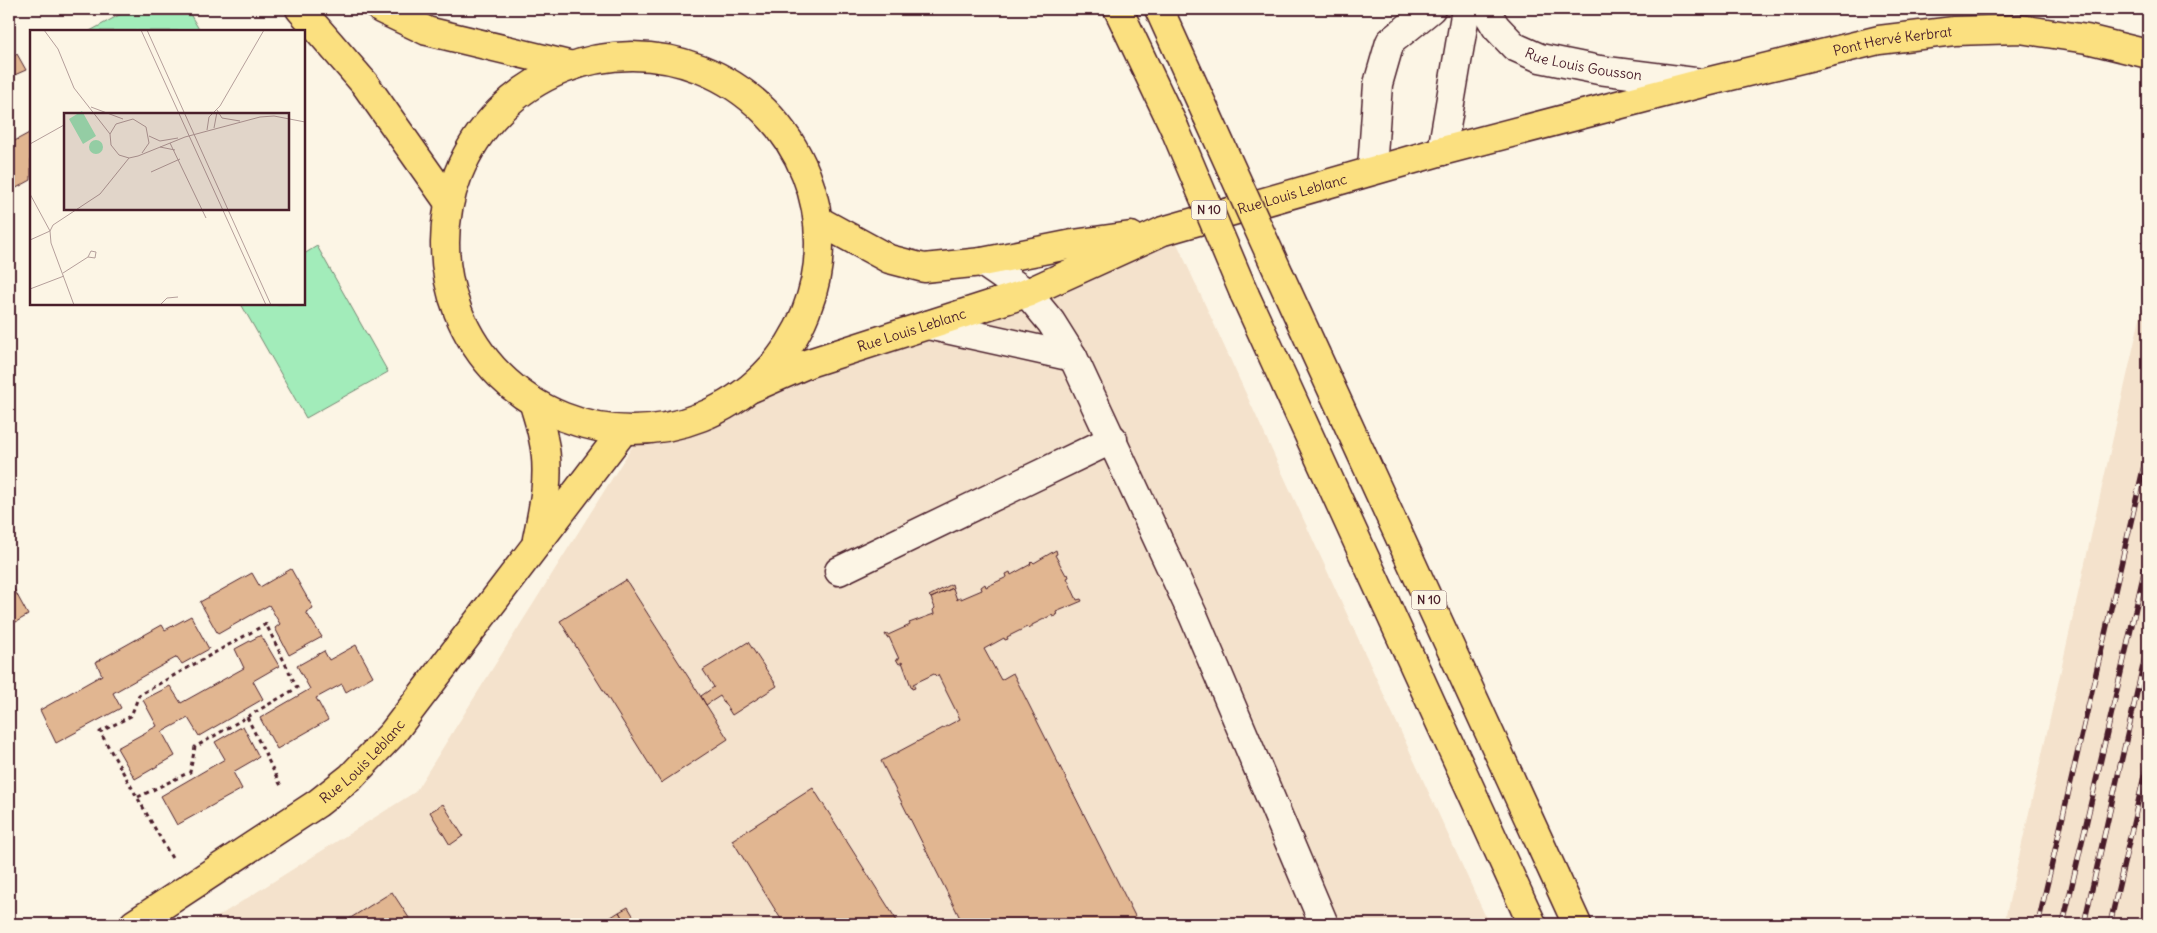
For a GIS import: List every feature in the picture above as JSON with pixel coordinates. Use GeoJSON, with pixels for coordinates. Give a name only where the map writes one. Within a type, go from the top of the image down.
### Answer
{"type":"FeatureCollection","features":[{"type":"Feature","properties":{"kind":"main road"},"geometry":{"type":"LineString","coordinates":[[300,9],[365,84],[447,200]]}},
{"type":"Feature","properties":{"kind":"main road"},"geometry":{"type":"LineString","coordinates":[[381,9],[427,32],[569,65]]}},
{"type":"Feature","properties":{"kind":"main road","name":"N 10"},"geometry":{"type":"LineString","coordinates":[[1118,9],[1174,127],[1244,293],[1532,924]]}},
{"type":"Feature","properties":{"kind":"main road","name":"N 10"},"geometry":{"type":"LineString","coordinates":[[1159,9],[1577,924]]}},
{"type":"Feature","properties":{"kind":"main road","name":"Pont Hervé Kerbrat"},"geometry":{"type":"LineString","coordinates":[[1702,83],[1879,40],[1954,31],[2020,29],[2087,39],[2148,54]]}},
{"type":"Feature","properties":{"kind":"main road"},"geometry":{"type":"LineString","coordinates":[[604,57],[660,57],[714,74],[756,102],[790,140],[812,186],[822,223],[814,293],[790,346],[752,388],[713,413],[669,428],[623,431],[577,423],[534,404],[488,364],[457,311],[444,252],[447,200],[472,144],[506,103],[569,65],[604,57]]}},
{"type":"Feature","properties":{"kind":"main road","name":"Rue Louis Leblanc"},"geometry":{"type":"LineString","coordinates":[[752,388],[808,363],[1027,293],[1163,231],[1372,169],[1702,83]]}},
{"type":"Feature","properties":{"kind":"main road"},"geometry":{"type":"LineString","coordinates":[[822,223],[889,259],[924,268],[982,262],[1073,244],[1163,231]]}},
{"type":"Feature","properties":{"kind":"main road","name":"Rue Louis Leblanc"},"geometry":{"type":"LineString","coordinates":[[534,404],[544,439],[546,461],[546,494],[537,543]]}},
{"type":"Feature","properties":{"kind":"main road","name":"Rue Louis Leblanc"},"geometry":{"type":"LineString","coordinates":[[134,924],[297,817],[351,777],[392,734],[623,431]]}},
{"type":"Feature","properties":{"kind":"street"},"geometry":{"type":"LineString","coordinates":[[1372,169],[1378,84],[1390,42],[1431,9]]}},
{"type":"Feature","properties":{"kind":"street"},"geometry":{"type":"LineString","coordinates":[[1442,151],[1466,9]]}},
{"type":"Feature","properties":{"kind":"street","name":"Rue Louis Gousson"},"geometry":{"type":"LineString","coordinates":[[1485,9],[1496,27],[1515,47],[1540,58],[1599,70],[1702,83]]}},
{"type":"Feature","properties":{"kind":"street"},"geometry":{"type":"LineString","coordinates":[[982,262],[1027,293],[1051,322],[1073,357],[1194,615],[1324,924]]}},
{"type":"Feature","properties":{"kind":"street"},"geometry":{"type":"LineString","coordinates":[[928,325],[1073,357]]}},
{"type":"Feature","properties":{"kind":"street"},"geometry":{"type":"LineString","coordinates":[[839,571],[1113,439]]}},
{"type":"Feature","properties":{"kind":"path"},"geometry":{"type":"LineString","coordinates":[[138,797],[190,772],[195,748],[297,688],[266,624],[138,695],[131,716],[100,732],[188,887]]}},
{"type":"Feature","properties":{"kind":"path"},"geometry":{"type":"LineString","coordinates":[[247,717],[297,817]]}},
{"type":"Feature","properties":{"kind":"shaded area"},"geometry":{"type":"Polygon","coordinates":[[[1176,241],[1489,924],[206,924],[415,792],[635,442],[712,429],[756,398],[1176,241]]]}},
{"type":"Feature","properties":{"kind":"shaded area"},"geometry":{"type":"Polygon","coordinates":[[[2148,282],[2148,924],[2004,924],[2148,282]]]}},
{"type":"Feature","properties":{"kind":"green space"},"geometry":{"type":"Polygon","coordinates":[[[130,9],[187,9],[199,30],[92,30],[130,9]]]}},
{"type":"Feature","properties":{"kind":"green space"},"geometry":{"type":"Polygon","coordinates":[[[317,246],[388,372],[306,418],[242,305],[305,305],[305,253],[317,246]]]}},
{"type":"Feature","properties":{"kind":"building"},"geometry":{"type":"Polygon","coordinates":[[[17,54],[26,70],[10,77],[9,60],[17,54]]]}},
{"type":"Feature","properties":{"kind":"building"},"geometry":{"type":"Polygon","coordinates":[[[30,133],[30,181],[9,192],[9,144],[30,133]]]}},
{"type":"Feature","properties":{"kind":"building"},"geometry":{"type":"Polygon","coordinates":[[[1056,550],[1057,554],[1055,555],[1066,575],[1068,574],[1069,577],[1067,578],[1077,600],[1081,599],[1082,601],[1056,612],[1057,615],[1053,617],[1052,615],[1032,625],[1029,629],[1027,627],[1007,637],[1008,639],[1005,640],[1004,638],[984,649],[1001,680],[1013,673],[1139,924],[963,924],[881,761],[960,719],[938,675],[934,674],[913,684],[915,688],[912,689],[902,662],[899,664],[896,659],[899,659],[889,637],[887,638],[885,634],[888,635],[910,625],[909,623],[934,614],[933,610],[935,608],[931,598],[953,588],[957,600],[961,597],[961,599],[982,590],[981,587],[985,584],[986,587],[1007,577],[1006,574],[1010,572],[1011,575],[1031,564],[1032,561],[1034,563],[1056,550]]]}},
{"type":"Feature","properties":{"kind":"building"},"geometry":{"type":"Polygon","coordinates":[[[291,569],[313,608],[306,612],[322,637],[289,655],[275,628],[280,624],[269,605],[218,634],[200,602],[252,573],[260,587],[291,569]]]}},
{"type":"Feature","properties":{"kind":"building"},"geometry":{"type":"Polygon","coordinates":[[[9,580],[28,615],[9,626],[9,580]]]}},
{"type":"Feature","properties":{"kind":"building"},"geometry":{"type":"Polygon","coordinates":[[[626,580],[728,739],[661,783],[560,621],[626,580]]]}},
{"type":"Feature","properties":{"kind":"building"},"geometry":{"type":"Polygon","coordinates":[[[952,584],[953,588],[931,598],[929,596],[952,584]]]}},
{"type":"Feature","properties":{"kind":"building"},"geometry":{"type":"Polygon","coordinates":[[[191,616],[209,649],[182,664],[177,657],[113,693],[121,708],[56,743],[40,710],[102,675],[96,662],[162,625],[165,630],[191,616]]]}},
{"type":"Feature","properties":{"kind":"building"},"geometry":{"type":"Polygon","coordinates":[[[261,635],[279,666],[253,681],[263,699],[199,736],[188,718],[162,732],[175,756],[135,779],[117,748],[157,726],[143,700],[170,686],[181,703],[244,668],[235,649],[261,635]]]}},
{"type":"Feature","properties":{"kind":"building"},"geometry":{"type":"Polygon","coordinates":[[[748,642],[777,686],[732,715],[720,696],[706,705],[701,696],[714,687],[703,670],[748,642]]]}},
{"type":"Feature","properties":{"kind":"building"},"geometry":{"type":"Polygon","coordinates":[[[356,645],[373,676],[346,692],[342,684],[316,698],[328,720],[277,749],[260,718],[310,689],[297,666],[324,651],[329,660],[356,645]]]}},
{"type":"Feature","properties":{"kind":"building"},"geometry":{"type":"Polygon","coordinates":[[[243,726],[259,757],[233,772],[242,789],[177,825],[161,796],[225,759],[215,742],[243,726]]]}},
{"type":"Feature","properties":{"kind":"building"},"geometry":{"type":"Polygon","coordinates":[[[813,788],[899,924],[784,924],[732,840],[813,788]]]}},
{"type":"Feature","properties":{"kind":"building"},"geometry":{"type":"Polygon","coordinates":[[[443,804],[463,836],[450,845],[430,812],[443,804]]]}},
{"type":"Feature","properties":{"kind":"building"},"geometry":{"type":"Polygon","coordinates":[[[392,892],[413,924],[341,924],[392,892]]]}},
{"type":"Feature","properties":{"kind":"building"},"geometry":{"type":"Polygon","coordinates":[[[628,907],[638,924],[626,924],[619,912],[628,907]]]}},
{"type":"Feature","properties":{"kind":"building"},"geometry":{"type":"Polygon","coordinates":[[[619,912],[626,924],[600,924],[619,912]]]}},
{"type":"Feature","properties":{"kind":"railway"},"geometry":{"type":"LineString","coordinates":[[2038,924],[2148,448]]}},
{"type":"Feature","properties":{"kind":"railway"},"geometry":{"type":"LineString","coordinates":[[2063,924],[2148,555]]}},
{"type":"Feature","properties":{"kind":"railway"},"geometry":{"type":"LineString","coordinates":[[2084,924],[2148,644]]}},
{"type":"Feature","properties":{"kind":"railway"},"geometry":{"type":"LineString","coordinates":[[2110,924],[2148,759]]}}]}
